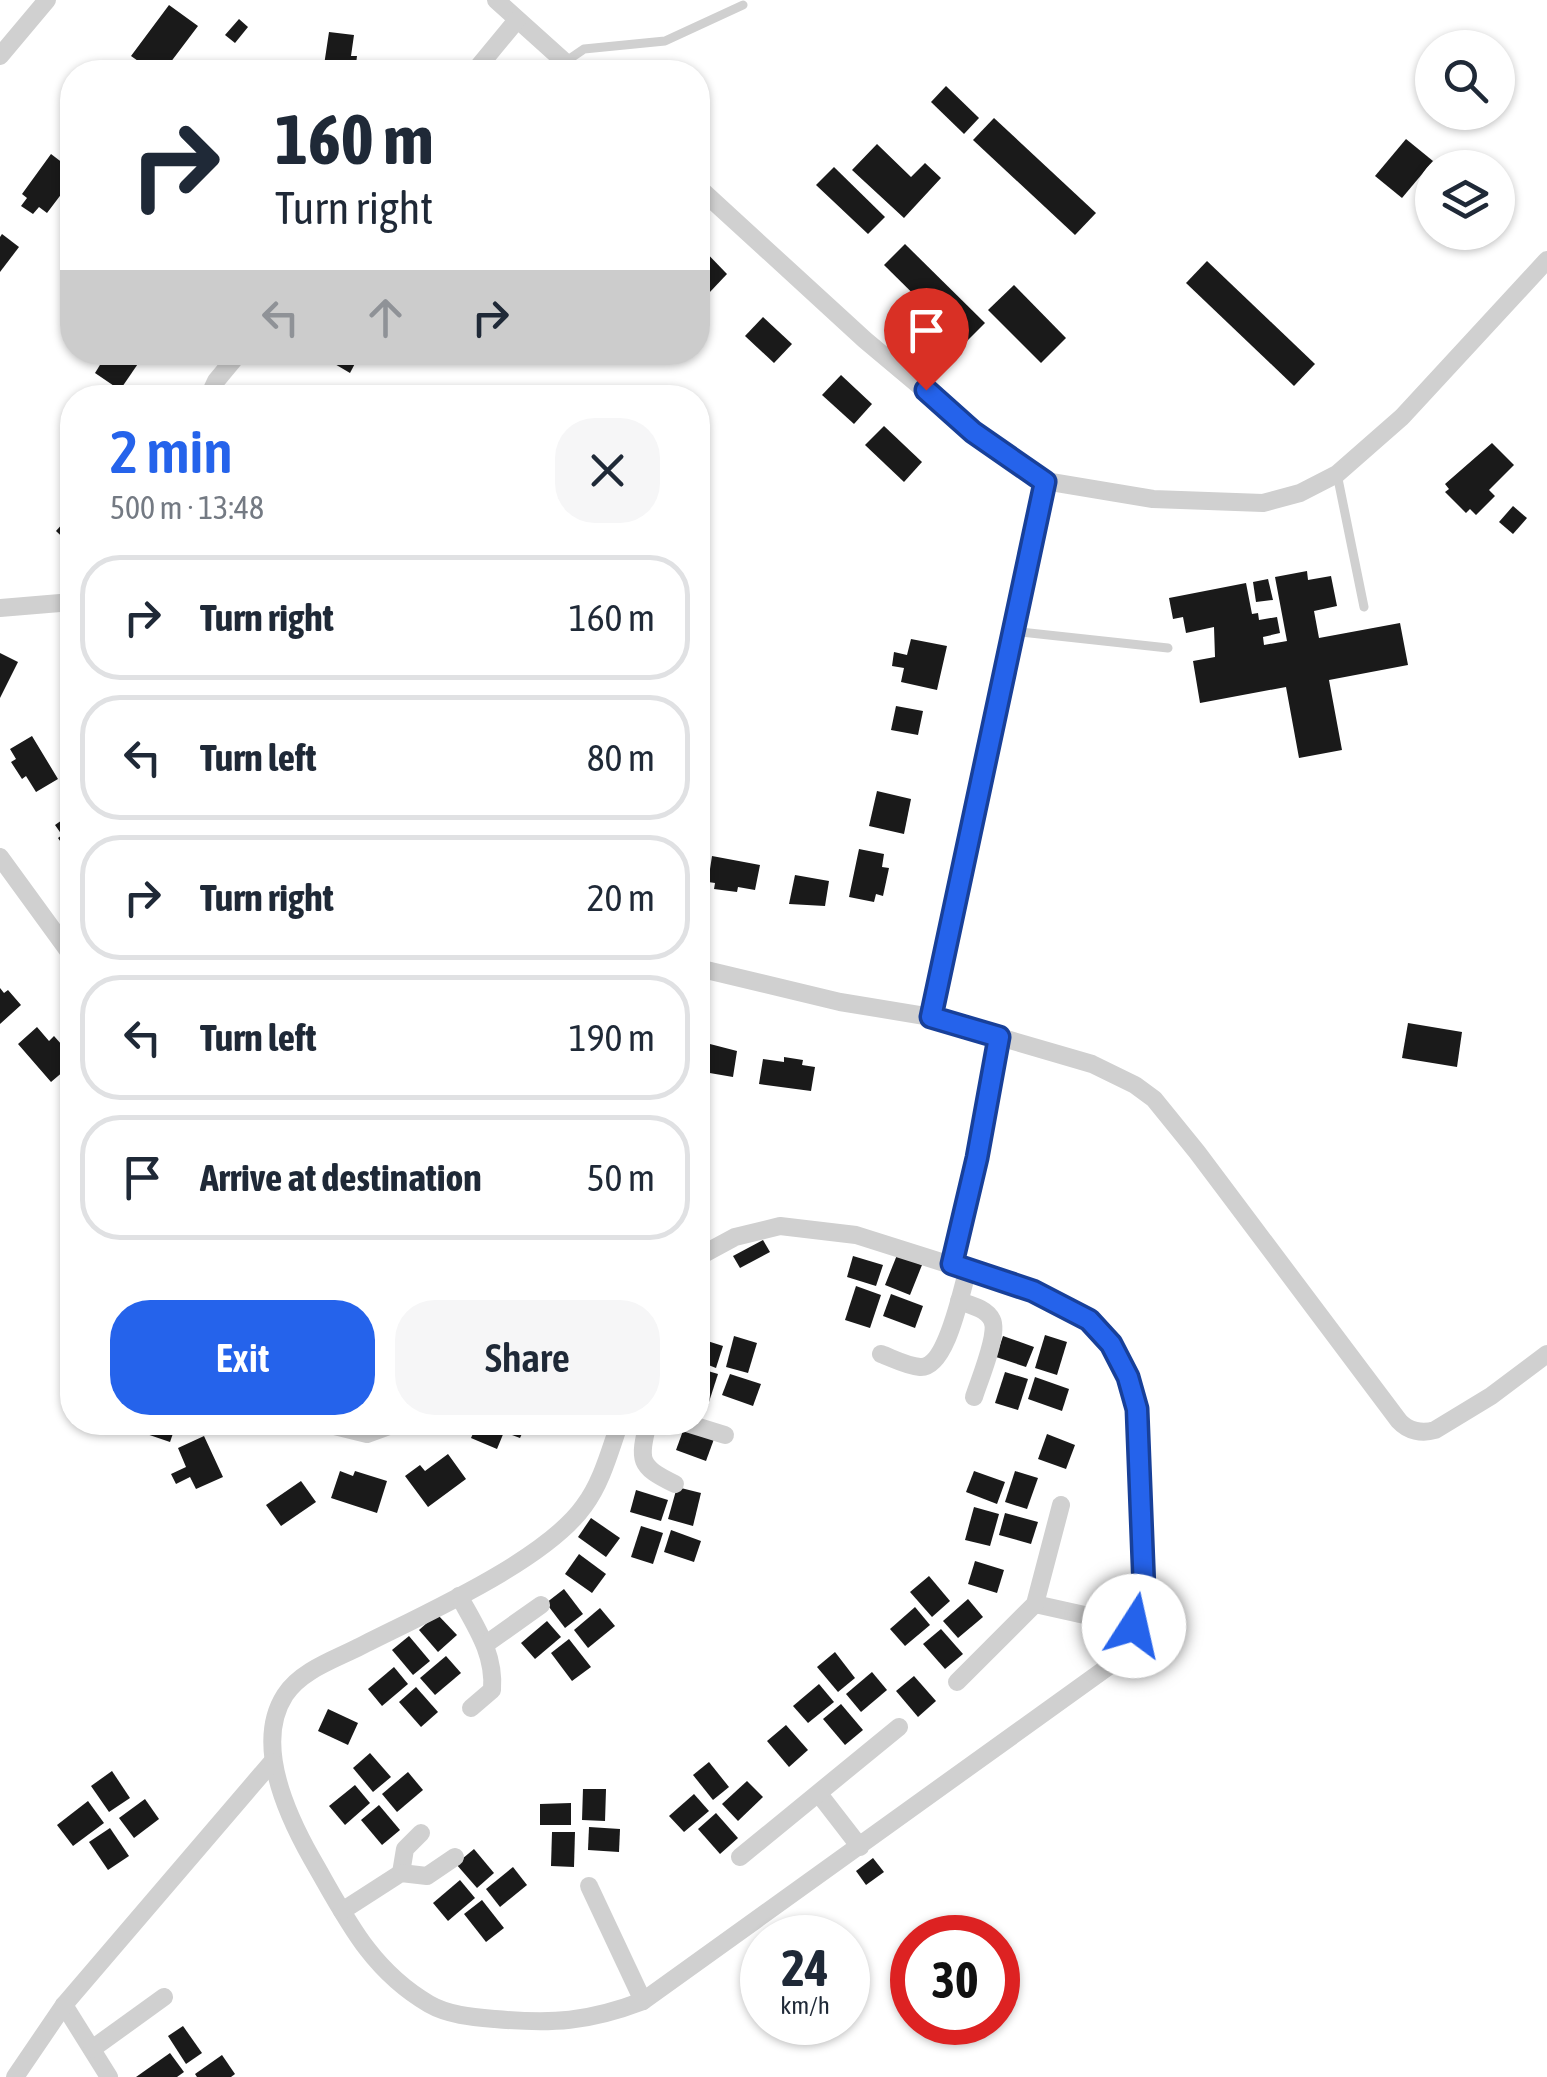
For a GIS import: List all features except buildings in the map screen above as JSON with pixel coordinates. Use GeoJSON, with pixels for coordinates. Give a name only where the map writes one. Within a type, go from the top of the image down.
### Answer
{"type":"FeatureCollection","features":[{"type":"Feature","properties":{"kind":"street"},"geometry":{"type":"LineString","coordinates":[[0,56],[47,0]]}},
{"type":"Feature","properties":{"kind":"street"},"geometry":{"type":"LineString","coordinates":[[496,0],[563,60]]}},
{"type":"Feature","properties":{"kind":"street"},"geometry":{"type":"LineString","coordinates":[[484,60],[518,20]]}},
{"type":"Feature","properties":{"kind":"street"},"geometry":{"type":"LineString","coordinates":[[710,197],[959,422],[1045,482],[1152,499],[1263,504],[1300,493],[1337,474],[1402,417],[1547,260]]}},
{"type":"Feature","properties":{"kind":"street"},"geometry":{"type":"LineString","coordinates":[[214,385],[229,365]]}},
{"type":"Feature","properties":{"kind":"street"},"geometry":{"type":"LineString","coordinates":[[931,1017],[1045,482]]}},
{"type":"Feature","properties":{"kind":"street"},"geometry":{"type":"LineString","coordinates":[[0,608],[60,603]]}},
{"type":"Feature","properties":{"kind":"street"},"geometry":{"type":"LineString","coordinates":[[0,857],[60,940]]}},
{"type":"Feature","properties":{"kind":"street"},"geometry":{"type":"LineString","coordinates":[[710,971],[840,1002],[931,1017],[1118,1075],[1154,1099],[1408,1428],[1427,1433],[1434,1430],[1491,1396],[1547,1354]]}},
{"type":"Feature","properties":{"kind":"street"},"geometry":{"type":"LineString","coordinates":[[880,1354],[921,1367],[933,1364],[942,1352],[959,1300],[960,1267],[999,1037]]}},
{"type":"Feature","properties":{"kind":"street"},"geometry":{"type":"LineString","coordinates":[[616,1435],[602,1474],[584,1507],[526,1556],[459,1596],[308,1673],[294,1684],[278,1711],[272,1762],[299,1836],[372,1959],[401,1987],[435,2007],[467,2016],[550,2024],[610,2014],[643,2001],[1112,1664],[1134,1626],[1144,1590],[1137,1409],[1128,1377],[1111,1344],[1089,1320],[1033,1291],[856,1235],[780,1226],[735,1237],[710,1251]]}},
{"type":"Feature","properties":{"kind":"street"},"geometry":{"type":"LineString","coordinates":[[959,1300],[982,1309],[992,1320],[994,1331],[974,1397]]}},
{"type":"Feature","properties":{"kind":"street"},"geometry":{"type":"LineString","coordinates":[[710,1430],[726,1435]]}},
{"type":"Feature","properties":{"kind":"street"},"geometry":{"type":"LineString","coordinates":[[645,1435],[643,1464],[650,1472],[675,1484]]}},
{"type":"Feature","properties":{"kind":"street"},"geometry":{"type":"LineString","coordinates":[[957,1682],[1035,1604],[1061,1504]]}},
{"type":"Feature","properties":{"kind":"street"},"geometry":{"type":"LineString","coordinates":[[459,1596],[486,1644],[493,1672],[492,1690],[471,1708]]}},
{"type":"Feature","properties":{"kind":"street"},"geometry":{"type":"LineString","coordinates":[[1035,1604],[1134,1626]]}},
{"type":"Feature","properties":{"kind":"street"},"geometry":{"type":"LineString","coordinates":[[486,1644],[541,1605]]}},
{"type":"Feature","properties":{"kind":"street"},"geometry":{"type":"LineString","coordinates":[[740,1857],[899,1726]]}},
{"type":"Feature","properties":{"kind":"street"},"geometry":{"type":"LineString","coordinates":[[15,2077],[64,2005],[272,1762]]}},
{"type":"Feature","properties":{"kind":"street"},"geometry":{"type":"LineString","coordinates":[[819,1794],[860,1847]]}},
{"type":"Feature","properties":{"kind":"street"},"geometry":{"type":"LineString","coordinates":[[401,1873],[405,1848],[421,1833]]}},
{"type":"Feature","properties":{"kind":"street"},"geometry":{"type":"LineString","coordinates":[[342,1911],[401,1873],[427,1876],[455,1857]]}},
{"type":"Feature","properties":{"kind":"street"},"geometry":{"type":"LineString","coordinates":[[589,1886],[643,2001]]}},
{"type":"Feature","properties":{"kind":"street"},"geometry":{"type":"LineString","coordinates":[[92,2049],[164,1997]]}},
{"type":"Feature","properties":{"kind":"street"},"geometry":{"type":"LineString","coordinates":[[64,2005],[109,2077]]}},
{"type":"Feature","properties":{"kind":"lane"},"geometry":{"type":"LineString","coordinates":[[576,60],[584,50],[665,41],[743,4]]}},
{"type":"Feature","properties":{"kind":"lane"},"geometry":{"type":"LineString","coordinates":[[1337,474],[1364,608]]}},
{"type":"Feature","properties":{"kind":"lane"},"geometry":{"type":"LineString","coordinates":[[1012,631],[1168,648]]}},
{"type":"Feature","properties":{"kind":"route"},"geometry":{"type":"LineString","coordinates":[[926,390],[959,422],[1045,482],[931,1017],[999,1037],[952,1264],[1033,1291],[1089,1320],[1111,1344],[1128,1377],[1137,1409],[1144,1590],[1134,1626]]}}]}
